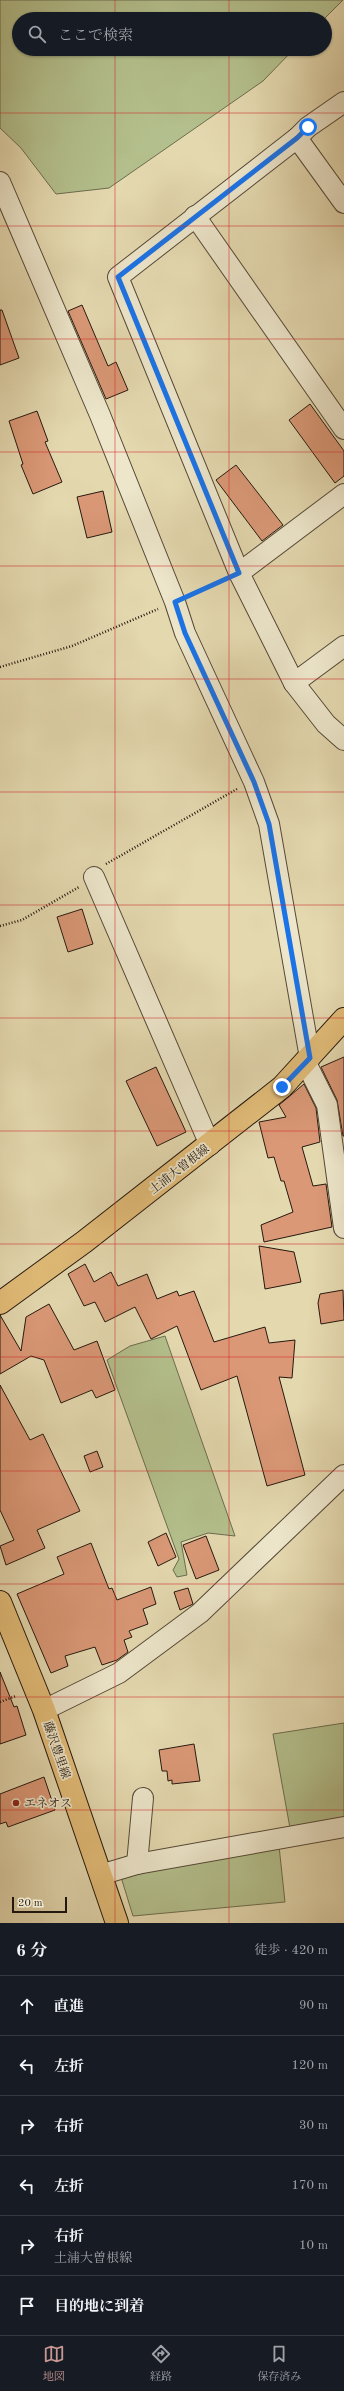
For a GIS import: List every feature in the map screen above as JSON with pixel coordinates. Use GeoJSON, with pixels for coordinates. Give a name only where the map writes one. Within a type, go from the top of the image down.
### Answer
{"type":"FeatureCollection","features":[{"type":"Feature","properties":{"kind":"main road","name":"土浦大曽根線"},"geometry":{"type":"LineString","coordinates":[[0,1303],[84,1242],[210,1145],[282,1087],[344,1019]]}},
{"type":"Feature","properties":{"kind":"main road","name":"藤沢豊里線"},"geometry":{"type":"LineString","coordinates":[[0,1602],[44,1710],[117,1923]]}},
{"type":"Feature","properties":{"kind":"street"},"geometry":{"type":"LineString","coordinates":[[344,102],[308,127],[297,138],[118,277],[239,573],[294,683],[326,724],[344,740]]}},
{"type":"Feature","properties":{"kind":"street"},"geometry":{"type":"LineString","coordinates":[[297,138],[344,203]]}},
{"type":"Feature","properties":{"kind":"street"},"geometry":{"type":"LineString","coordinates":[[0,182],[100,415],[175,602],[185,633],[254,782],[269,824],[308,1060],[327,1105],[344,1228]]}},
{"type":"Feature","properties":{"kind":"street"},"geometry":{"type":"LineString","coordinates":[[195,216],[344,429]]}},
{"type":"Feature","properties":{"kind":"street"},"geometry":{"type":"LineString","coordinates":[[239,573],[344,494]]}},
{"type":"Feature","properties":{"kind":"street"},"geometry":{"type":"LineString","coordinates":[[294,683],[344,646]]}},
{"type":"Feature","properties":{"kind":"street"},"geometry":{"type":"LineString","coordinates":[[94,877],[210,1145]]}},
{"type":"Feature","properties":{"kind":"street"},"geometry":{"type":"LineString","coordinates":[[44,1710],[119,1674],[200,1613],[344,1475]]}},
{"type":"Feature","properties":{"kind":"street"},"geometry":{"type":"LineString","coordinates":[[136,1864],[143,1798]]}},
{"type":"Feature","properties":{"kind":"street"},"geometry":{"type":"LineString","coordinates":[[100,1875],[136,1864],[344,1827]]}},
{"type":"Feature","properties":{"kind":"path"},"geometry":{"type":"LineString","coordinates":[[0,667],[72,646],[239,573]]}},
{"type":"Feature","properties":{"kind":"path"},"geometry":{"type":"LineString","coordinates":[[0,926],[22,920],[94,877],[99,868],[234,790],[254,782]]}},
{"type":"Feature","properties":{"kind":"green space"},"geometry":{"type":"Polygon","coordinates":[[[0,0],[343,0],[331,12],[12,12],[12,56],[287,56],[263,81],[109,188],[56,194],[21,148],[0,128],[0,0]]]}},
{"type":"Feature","properties":{"kind":"green space"},"geometry":{"type":"Polygon","coordinates":[[[165,1336],[235,1536],[208,1533],[181,1542],[187,1575],[177,1577],[173,1570],[179,1559],[107,1360],[130,1346],[165,1336]]]}},
{"type":"Feature","properties":{"kind":"green space"},"geometry":{"type":"Polygon","coordinates":[[[344,1723],[344,1820],[290,1828],[273,1734],[344,1723]]]}},
{"type":"Feature","properties":{"kind":"green space"},"geometry":{"type":"Polygon","coordinates":[[[279,1846],[285,1902],[133,1916],[121,1877],[279,1846]]]}},
{"type":"Feature","properties":{"kind":"building"},"geometry":{"type":"Polygon","coordinates":[[[82,305],[108,366],[116,362],[128,390],[106,399],[68,311],[82,305]]]}},
{"type":"Feature","properties":{"kind":"building"},"geometry":{"type":"Polygon","coordinates":[[[0,310],[2,310],[19,358],[0,365],[0,310]]]}},
{"type":"Feature","properties":{"kind":"building"},"geometry":{"type":"Polygon","coordinates":[[[310,404],[344,451],[344,476],[335,483],[289,420],[310,404]]]}},
{"type":"Feature","properties":{"kind":"building"},"geometry":{"type":"Polygon","coordinates":[[[37,411],[48,441],[45,442],[62,482],[33,494],[21,465],[23,464],[9,421],[37,411]]]}},
{"type":"Feature","properties":{"kind":"building"},"geometry":{"type":"Polygon","coordinates":[[[236,465],[283,525],[262,541],[216,480],[236,465]]]}},
{"type":"Feature","properties":{"kind":"building"},"geometry":{"type":"Polygon","coordinates":[[[103,491],[112,532],[87,538],[77,497],[103,491]]]}},
{"type":"Feature","properties":{"kind":"building"},"geometry":{"type":"Polygon","coordinates":[[[82,909],[93,944],[68,952],[57,917],[82,909]]]}},
{"type":"Feature","properties":{"kind":"building"},"geometry":{"type":"Polygon","coordinates":[[[344,1057],[343,1136],[337,1100],[321,1067],[344,1057]]]}},
{"type":"Feature","properties":{"kind":"building"},"geometry":{"type":"Polygon","coordinates":[[[156,1067],[186,1132],[157,1146],[126,1081],[156,1067]]]}},
{"type":"Feature","properties":{"kind":"building"},"geometry":{"type":"Polygon","coordinates":[[[304,1084],[316,1108],[320,1142],[302,1147],[313,1186],[326,1184],[332,1227],[264,1242],[261,1225],[293,1212],[284,1181],[281,1181],[274,1157],[268,1158],[259,1122],[286,1117],[279,1105],[304,1084]]]}},
{"type":"Feature","properties":{"kind":"building"},"geometry":{"type":"Polygon","coordinates":[[[259,1246],[294,1252],[301,1282],[265,1289],[259,1246]]]}},
{"type":"Feature","properties":{"kind":"building"},"geometry":{"type":"Polygon","coordinates":[[[85,1264],[94,1282],[111,1272],[118,1286],[147,1274],[157,1299],[177,1291],[179,1296],[194,1291],[214,1342],[265,1327],[269,1343],[295,1340],[292,1378],[279,1377],[305,1475],[267,1486],[237,1376],[201,1390],[177,1326],[151,1339],[135,1307],[105,1322],[95,1302],[84,1306],[68,1274],[85,1264]]]}},
{"type":"Feature","properties":{"kind":"building"},"geometry":{"type":"Polygon","coordinates":[[[343,1290],[344,1320],[321,1324],[318,1303],[320,1294],[343,1290]]]}},
{"type":"Feature","properties":{"kind":"building"},"geometry":{"type":"Polygon","coordinates":[[[49,1304],[74,1350],[97,1341],[115,1390],[96,1398],[92,1390],[61,1403],[44,1360],[31,1356],[0,1374],[0,1315],[21,1351],[26,1317],[49,1304]]]}},
{"type":"Feature","properties":{"kind":"building"},"geometry":{"type":"Polygon","coordinates":[[[0,1385],[30,1440],[43,1434],[80,1511],[37,1530],[45,1548],[6,1565],[0,1546],[14,1540],[0,1510],[0,1385]]]}},
{"type":"Feature","properties":{"kind":"building"},"geometry":{"type":"Polygon","coordinates":[[[97,1451],[103,1467],[90,1472],[84,1456],[97,1451]]]}},
{"type":"Feature","properties":{"kind":"building"},"geometry":{"type":"Polygon","coordinates":[[[166,1533],[176,1557],[158,1566],[148,1542],[166,1533]]]}},
{"type":"Feature","properties":{"kind":"building"},"geometry":{"type":"Polygon","coordinates":[[[206,1536],[219,1570],[196,1579],[183,1545],[206,1536]]]}},
{"type":"Feature","properties":{"kind":"building"},"geometry":{"type":"Polygon","coordinates":[[[91,1543],[109,1589],[112,1588],[117,1600],[151,1587],[156,1604],[143,1609],[148,1624],[129,1631],[132,1637],[124,1640],[128,1652],[117,1660],[102,1665],[95,1647],[65,1656],[68,1666],[51,1673],[17,1594],[64,1574],[57,1557],[91,1543]]]}},
{"type":"Feature","properties":{"kind":"building"},"geometry":{"type":"Polygon","coordinates":[[[188,1588],[193,1604],[180,1610],[174,1592],[188,1588]]]}},
{"type":"Feature","properties":{"kind":"building"},"geometry":{"type":"Polygon","coordinates":[[[0,1672],[14,1707],[17,1706],[26,1735],[0,1744],[0,1672]]]}},
{"type":"Feature","properties":{"kind":"building"},"geometry":{"type":"Polygon","coordinates":[[[194,1744],[200,1781],[172,1784],[172,1780],[168,1781],[167,1771],[162,1771],[159,1750],[194,1744]]]}},
{"type":"Feature","properties":{"kind":"building"},"geometry":{"type":"Polygon","coordinates":[[[44,1777],[55,1810],[8,1827],[6,1822],[0,1824],[0,1794],[44,1777]]]}},
{"type":"Feature","properties":{"kind":"place","name":"エネオス"},"geometry":{"type":"Point","coordinates":[16,1803]}},
{"type":"Feature","properties":{"kind":"route"},"geometry":{"type":"LineString","coordinates":[[282,1087],[310,1058],[269,824],[254,782],[185,633],[175,602],[239,573],[178,427],[118,277],[297,138],[308,127]]}}]}
